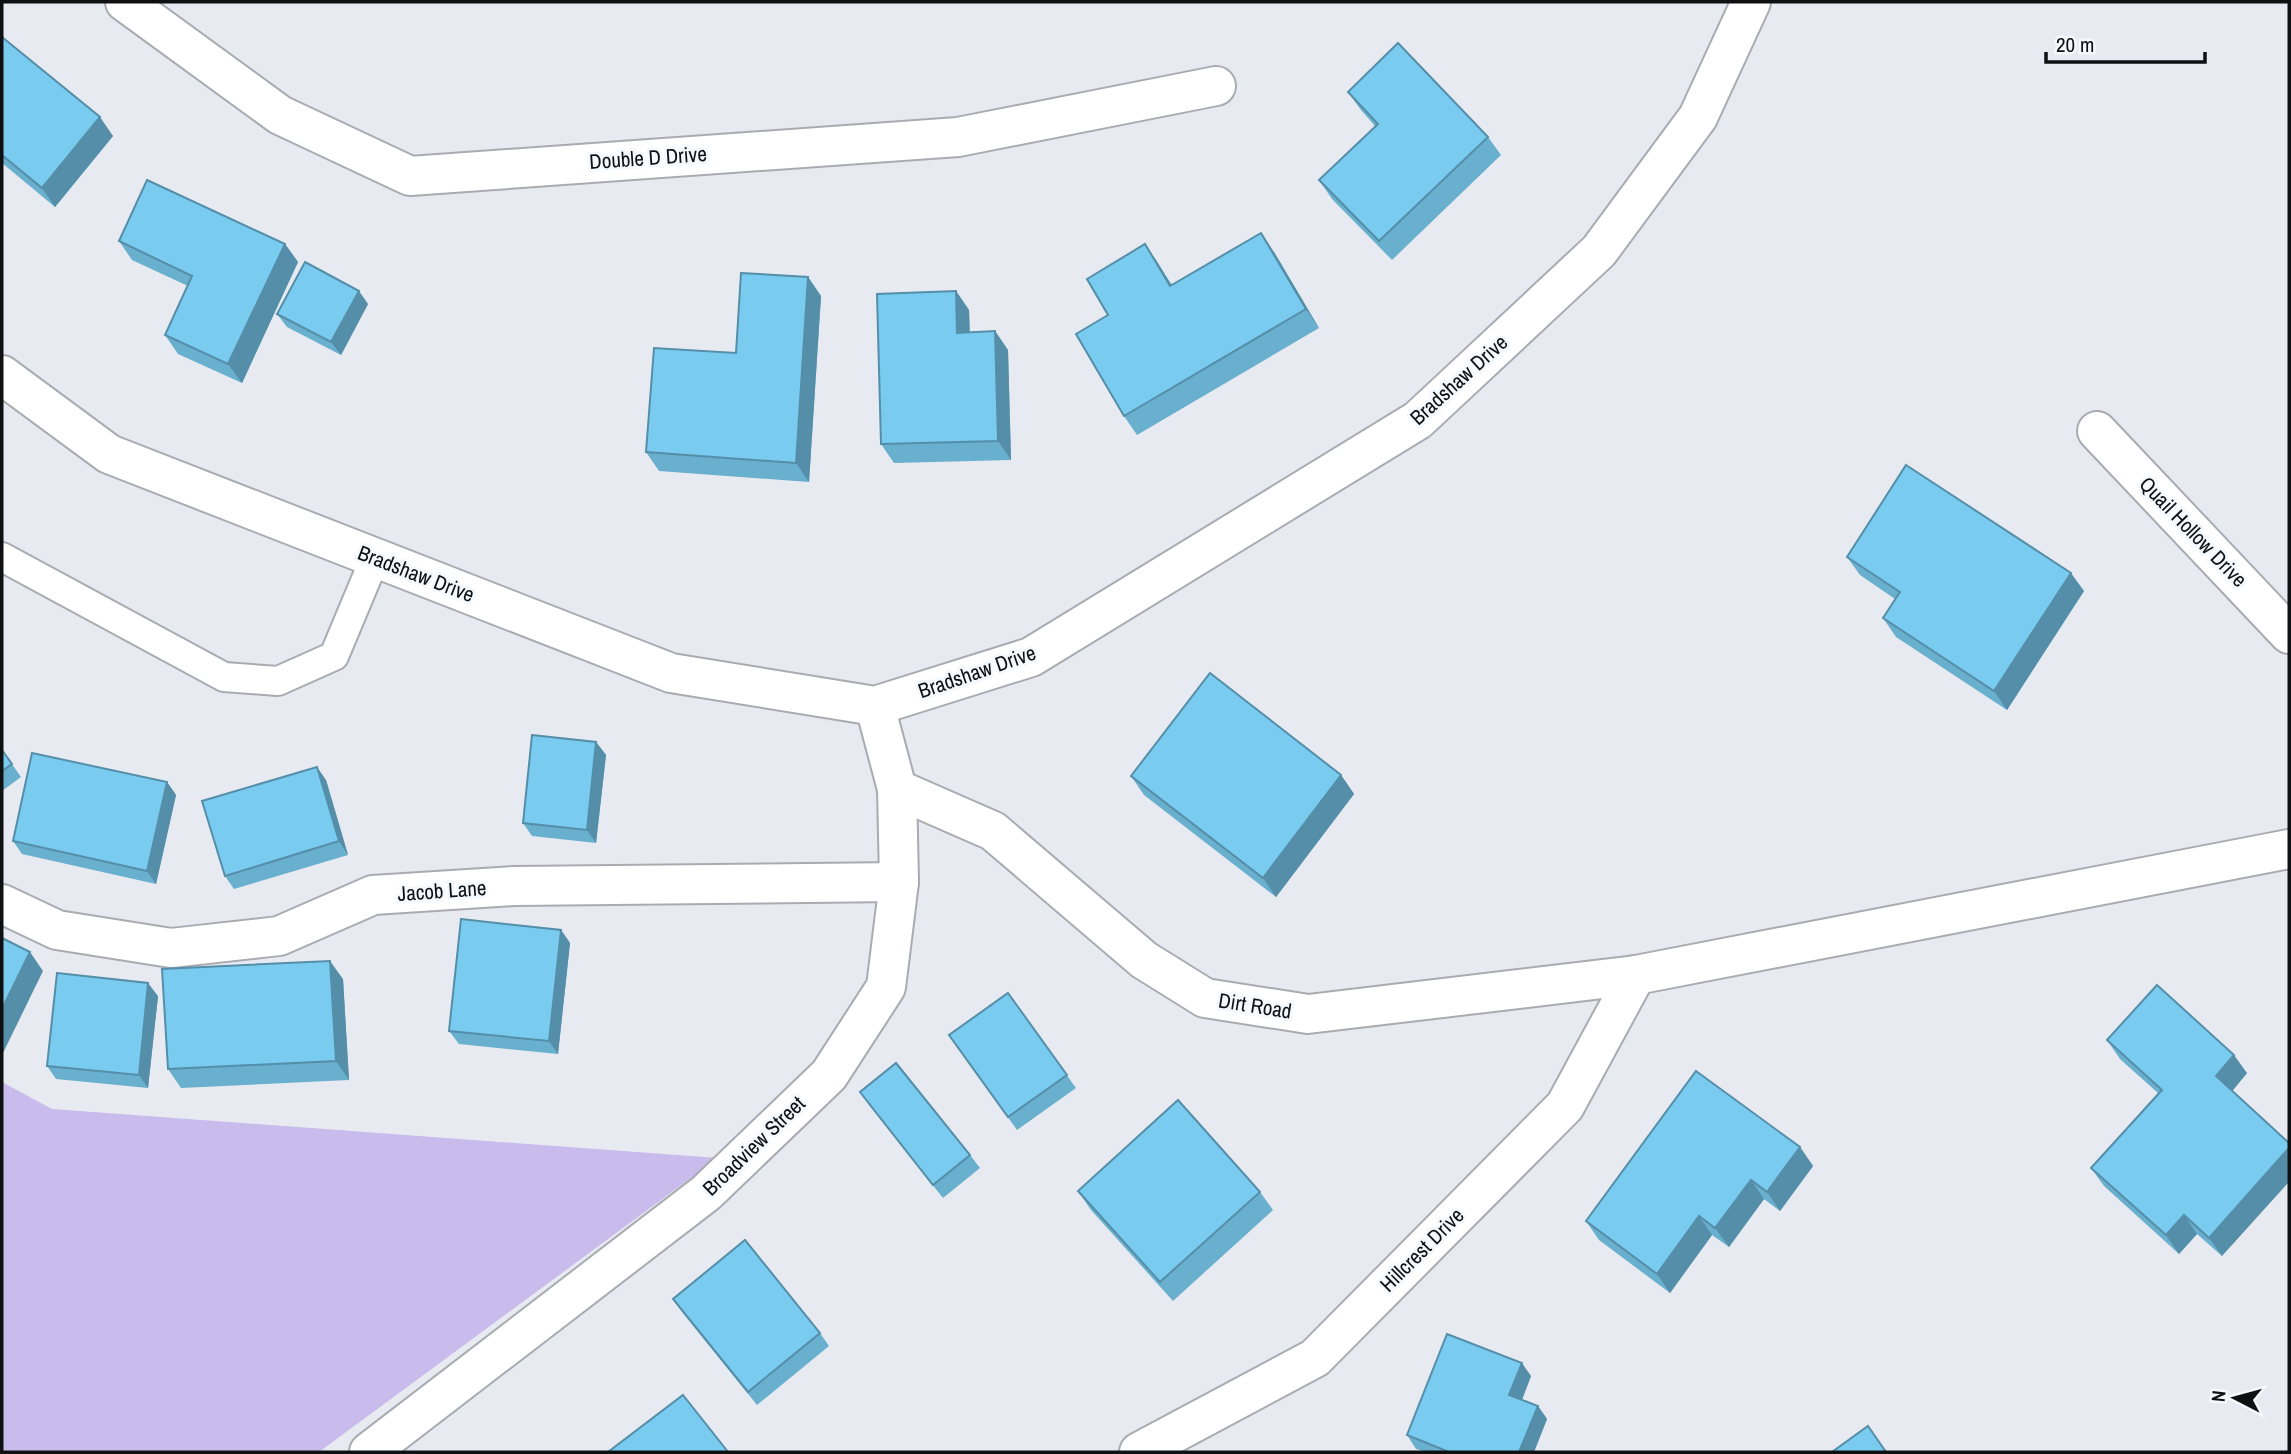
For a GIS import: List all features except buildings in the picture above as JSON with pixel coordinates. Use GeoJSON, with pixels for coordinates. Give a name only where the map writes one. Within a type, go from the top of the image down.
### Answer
{"type":"FeatureCollection","features":[{"type":"Feature","properties":{"kind":"street","name":"Double D Drive"},"geometry":{"type":"LineString","coordinates":[[125,2],[280,115],[410,176],[958,136],[1216,86]]}},
{"type":"Feature","properties":{"kind":"street","name":"Bradshaw Drive"},"geometry":{"type":"LineString","coordinates":[[2,375],[109,454],[671,674],[875,706],[1031,657],[1418,420],[1599,251],[1698,117],[1751,2]]}},
{"type":"Feature","properties":{"kind":"street","name":"Quail Hollow Drive"},"geometry":{"type":"LineString","coordinates":[[2096,431],[2289,634]]}},
{"type":"Feature","properties":{"kind":"street","name":"Broadview Street"},"geometry":{"type":"LineString","coordinates":[[369,1452],[706,1194],[829,1074],[886,987],[899,882],[897,789],[875,706]]}},
{"type":"Feature","properties":{"kind":"street","name":"Dirt Road"},"geometry":{"type":"LineString","coordinates":[[897,789],[993,831],[1144,960],[1205,998],[1308,1014],[1636,975],[2289,849]]}},
{"type":"Feature","properties":{"kind":"street","name":"Jacob Lane"},"geometry":{"type":"LineString","coordinates":[[2,904],[57,930],[172,948],[279,936],[373,895],[514,886],[899,882]]}},
{"type":"Feature","properties":{"kind":"street","name":"Hillcrest Drive"},"geometry":{"type":"LineString","coordinates":[[1139,1452],[1315,1358],[1565,1106],[1636,975]]}},
{"type":"Feature","properties":{"kind":"lane"},"geometry":{"type":"LineString","coordinates":[[2,556],[224,677],[278,681],[334,656],[375,558]]}},
{"type":"Feature","properties":{"kind":"shaded area"},"geometry":{"type":"Polygon","coordinates":[[[2,1082],[52,1109],[718,1158],[319,1452],[2,1452],[2,1082]]]}}]}
